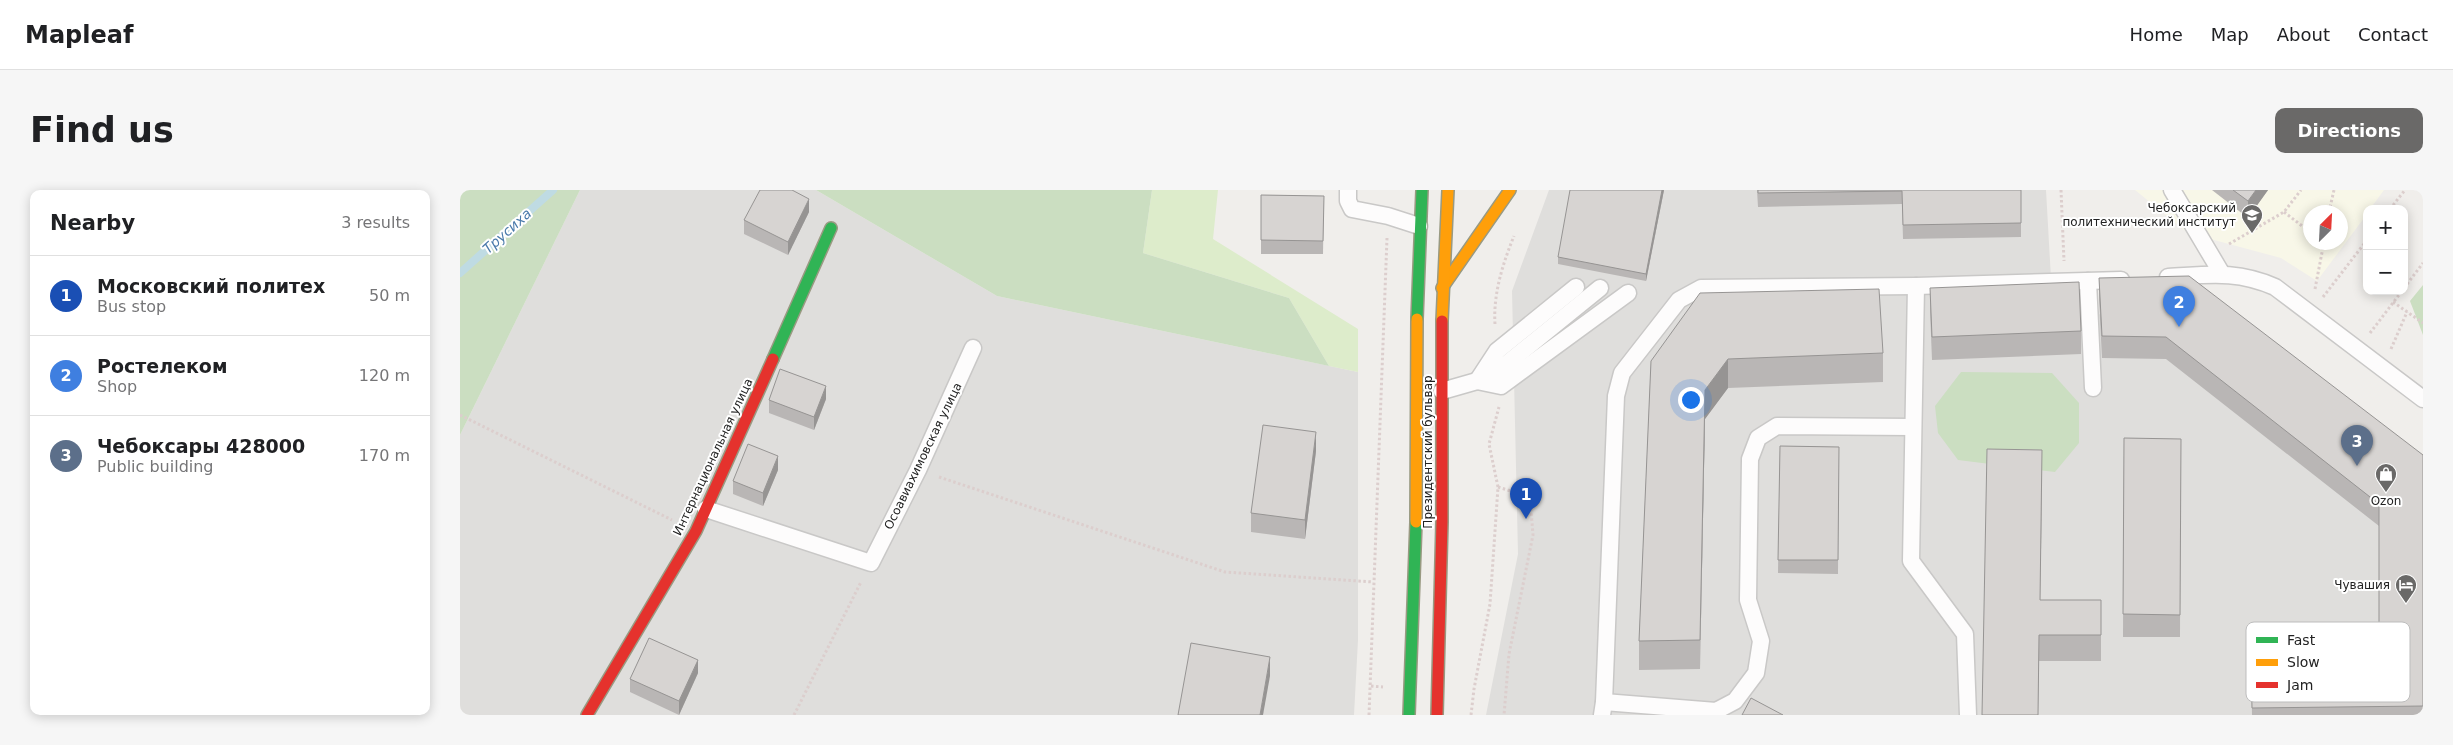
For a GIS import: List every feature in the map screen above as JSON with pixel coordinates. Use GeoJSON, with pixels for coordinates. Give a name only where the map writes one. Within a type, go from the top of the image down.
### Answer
{"type":"FeatureCollection","features":[{"type":"Feature","properties":{"kind":"main road","name":"Президентский бульвар"},"geometry":{"type":"LineString","coordinates":[[1409,715],[1416,522],[1419,226],[1422,190]]}},
{"type":"Feature","properties":{"kind":"main road","name":"Президентский бульвар"},"geometry":{"type":"LineString","coordinates":[[1437,715],[1442,522],[1442,288],[1448,190]]}},
{"type":"Feature","properties":{"kind":"main road"},"geometry":{"type":"LineString","coordinates":[[1442,288],[1510,190]]}},
{"type":"Feature","properties":{"kind":"main road","name":"Интернациональная улица"},"geometry":{"type":"LineString","coordinates":[[587,715],[696,532],[831,228]]}},
{"type":"Feature","properties":{"kind":"lane"},"geometry":{"type":"LineString","coordinates":[[1348,190],[1348,201],[1352,209],[1388,216],[1419,226]]}},
{"type":"Feature","properties":{"kind":"lane"},"geometry":{"type":"LineString","coordinates":[[2172,190],[2222,274]]}},
{"type":"Feature","properties":{"kind":"lane"},"geometry":{"type":"LineString","coordinates":[[2155,278],[2222,274],[2253,278],[2275,287],[2423,399]]}},
{"type":"Feature","properties":{"kind":"lane"},"geometry":{"type":"LineString","coordinates":[[1912,427],[1777,426],[1758,438],[1750,459],[1748,590],[1748,600],[1761,641],[1756,673],[1735,701],[1716,711],[1603,708],[1616,396],[1622,373],[1679,300],[1701,288],[1916,286],[2136,279]]}},
{"type":"Feature","properties":{"kind":"lane"},"geometry":{"type":"LineString","coordinates":[[2088,281],[2094,388]]}},
{"type":"Feature","properties":{"kind":"lane"},"geometry":{"type":"LineString","coordinates":[[1477,382],[1497,351],[1576,286]]}},
{"type":"Feature","properties":{"kind":"lane"},"geometry":{"type":"LineString","coordinates":[[1916,286],[1911,561],[1965,634],[1968,715]]}},
{"type":"Feature","properties":{"kind":"lane"},"geometry":{"type":"LineString","coordinates":[[1442,391],[1477,382],[1499,370],[1600,288]]}},
{"type":"Feature","properties":{"kind":"lane"},"geometry":{"type":"LineString","coordinates":[[1477,382],[1500,386],[1628,293]]}},
{"type":"Feature","properties":{"kind":"lane","name":"Осоавиахимовская улица"},"geometry":{"type":"LineString","coordinates":[[870,563],[918,470],[973,348]]}},
{"type":"Feature","properties":{"kind":"lane"},"geometry":{"type":"LineString","coordinates":[[706,509],[870,563]]}},
{"type":"Feature","properties":{"kind":"path"},"geometry":{"type":"LineString","coordinates":[[2061,190],[2065,281]]}},
{"type":"Feature","properties":{"kind":"path"},"geometry":{"type":"LineString","coordinates":[[2211,254],[2284,212],[2300,190]]}},
{"type":"Feature","properties":{"kind":"path"},"geometry":{"type":"LineString","coordinates":[[2331,205],[2334,190]]}},
{"type":"Feature","properties":{"kind":"path"},"geometry":{"type":"LineString","coordinates":[[2393,205],[2405,190]]}},
{"type":"Feature","properties":{"kind":"path"},"geometry":{"type":"LineString","coordinates":[[2284,212],[2303,227]]}},
{"type":"Feature","properties":{"kind":"path"},"geometry":{"type":"LineString","coordinates":[[1497,351],[1494,310],[1504,260],[1517,228]]}},
{"type":"Feature","properties":{"kind":"path"},"geometry":{"type":"LineString","coordinates":[[1369,715],[1388,236]]}},
{"type":"Feature","properties":{"kind":"path"},"geometry":{"type":"LineString","coordinates":[[2310,314],[2363,245]]}},
{"type":"Feature","properties":{"kind":"path"},"geometry":{"type":"LineString","coordinates":[[2310,314],[2322,250]]}},
{"type":"Feature","properties":{"kind":"path"},"geometry":{"type":"LineString","coordinates":[[2408,283],[2423,263]]}},
{"type":"Feature","properties":{"kind":"path"},"geometry":{"type":"LineString","coordinates":[[2358,349],[2399,295]]}},
{"type":"Feature","properties":{"kind":"path"},"geometry":{"type":"LineString","coordinates":[[2393,302],[2423,323]]}},
{"type":"Feature","properties":{"kind":"path"},"geometry":{"type":"LineString","coordinates":[[2391,350],[2407,312]]}},
{"type":"Feature","properties":{"kind":"path"},"geometry":{"type":"LineString","coordinates":[[1471,715],[1490,604],[1498,486],[1490,444],[1501,399],[1500,386]]}},
{"type":"Feature","properties":{"kind":"path"},"geometry":{"type":"LineString","coordinates":[[460,415],[696,532]]}},
{"type":"Feature","properties":{"kind":"path"},"geometry":{"type":"LineString","coordinates":[[918,470],[1225,572],[1373,582]]}},
{"type":"Feature","properties":{"kind":"path"},"geometry":{"type":"LineString","coordinates":[[1498,486],[1530,497],[1534,535],[1510,654],[1504,715]]}},
{"type":"Feature","properties":{"kind":"path"},"geometry":{"type":"LineString","coordinates":[[794,715],[870,563]]}},
{"type":"Feature","properties":{"kind":"path"},"geometry":{"type":"LineString","coordinates":[[1468,690],[1474,689]]}},
{"type":"Feature","properties":{"kind":"shaded area"},"geometry":{"type":"Polygon","coordinates":[[[580,190],[816,190],[997,296],[1358,372],[1358,640],[1354,715],[460,715],[460,435],[580,190]]]}},
{"type":"Feature","properties":{"kind":"shaded area"},"geometry":{"type":"Polygon","coordinates":[[[1549,190],[2046,190],[2053,314],[2191,315],[2423,459],[2423,715],[1486,715],[1518,554],[1512,291],[1549,190]]]}},
{"type":"Feature","properties":{"kind":"shaded area","name":"Чебоксарский политехнический институт"},"geometry":{"type":"Polygon","coordinates":[[[2135,190],[2384,190],[2373,205],[2363,205],[2363,219],[2348,239],[2348,205],[2303,205],[2303,250],[2340,250],[2317,281],[2281,258],[2188,233],[2135,190]]]}},
{"type":"Feature","properties":{"kind":"green space"},"geometry":{"type":"Polygon","coordinates":[[[460,190],[580,190],[460,435],[460,190]]]}},
{"type":"Feature","properties":{"kind":"green space"},"geometry":{"type":"Polygon","coordinates":[[[816,190],[1152,190],[1143,253],[1289,298],[1329,366],[997,296],[816,190]]]}},
{"type":"Feature","properties":{"kind":"green space"},"geometry":{"type":"Polygon","coordinates":[[[1152,190],[1218,190],[1213,239],[1358,329],[1358,372],[1329,366],[1289,298],[1143,253],[1152,190]]]}},
{"type":"Feature","properties":{"kind":"green space"},"geometry":{"type":"Polygon","coordinates":[[[2423,285],[2423,335],[2410,301],[2423,285]]]}},
{"type":"Feature","properties":{"kind":"green space"},"geometry":{"type":"Polygon","coordinates":[[[1961,372],[2052,373],[2079,403],[2079,443],[2055,472],[1958,460],[1938,433],[1935,406],[1961,372]]]}},
{"type":"Feature","properties":{"kind":"building"},"geometry":{"type":"Polygon","coordinates":[[[760,190],[792,190],[809,199],[788,242],[744,220],[760,190]]]}},
{"type":"Feature","properties":{"kind":"building"},"geometry":{"type":"Polygon","coordinates":[[[1570,190],[1662,190],[1646,274],[1558,257],[1570,190]]]}},
{"type":"Feature","properties":{"kind":"building"},"geometry":{"type":"Polygon","coordinates":[[[1758,190],[2021,190],[2021,223],[1903,225],[1902,191],[1758,193],[1758,190]]]}},
{"type":"Feature","properties":{"kind":"building"},"geometry":{"type":"Polygon","coordinates":[[[2233,190],[2256,190],[2248,201],[2233,190]]]}},
{"type":"Feature","properties":{"kind":"building"},"geometry":{"type":"Polygon","coordinates":[[[1261,195],[1324,196],[1323,241],[1261,240],[1261,195]]]}},
{"type":"Feature","properties":{"kind":"building"},"geometry":{"type":"Polygon","coordinates":[[[2189,276],[2423,455],[2423,706],[2252,708],[2252,702],[2410,702],[2410,622],[2379,622],[2379,504],[2166,337],[2102,336],[2099,278],[2189,276]]]}},
{"type":"Feature","properties":{"kind":"building"},"geometry":{"type":"Polygon","coordinates":[[[2079,282],[2081,331],[1932,337],[1930,288],[2079,282]]]}},
{"type":"Feature","properties":{"kind":"building"},"geometry":{"type":"Polygon","coordinates":[[[1879,289],[1883,353],[1728,359],[1705,390],[1700,640],[1639,641],[1651,361],[1700,293],[1879,289]]]}},
{"type":"Feature","properties":{"kind":"building"},"geometry":{"type":"Polygon","coordinates":[[[780,369],[826,386],[814,417],[769,400],[780,369]]]}},
{"type":"Feature","properties":{"kind":"building"},"geometry":{"type":"Polygon","coordinates":[[[1263,425],[1316,432],[1305,520],[1251,513],[1263,425]]]}},
{"type":"Feature","properties":{"kind":"building"},"geometry":{"type":"Polygon","coordinates":[[[2124,438],[2181,439],[2180,615],[2123,614],[2124,438]]]}},
{"type":"Feature","properties":{"kind":"building"},"geometry":{"type":"Polygon","coordinates":[[[748,444],[778,456],[763,493],[733,481],[748,444]]]}},
{"type":"Feature","properties":{"kind":"building"},"geometry":{"type":"Polygon","coordinates":[[[1780,446],[1839,447],[1838,560],[1778,560],[1780,446]]]}},
{"type":"Feature","properties":{"kind":"building"},"geometry":{"type":"Polygon","coordinates":[[[1987,449],[2042,450],[2040,600],[2101,600],[2101,635],[2039,635],[2038,715],[1982,715],[1987,449]]]}},
{"type":"Feature","properties":{"kind":"building"},"geometry":{"type":"Polygon","coordinates":[[[649,638],[698,660],[679,701],[630,679],[649,638]]]}},
{"type":"Feature","properties":{"kind":"building"},"geometry":{"type":"Polygon","coordinates":[[[1191,643],[1270,657],[1260,715],[1178,715],[1191,643]]]}},
{"type":"Feature","properties":{"kind":"building"},"geometry":{"type":"Polygon","coordinates":[[[1751,698],[1783,715],[1742,715],[1751,698]]]}},
{"type":"Feature","properties":{"kind":"waterway","name":"Трусиха"},"geometry":{"type":"LineString","coordinates":[[460,273],[553,190]]}},
{"type":"Feature","properties":{"kind":"traffic: fast"},"geometry":{"type":"LineString","coordinates":[[1417,319],[1422,190]]}},
{"type":"Feature","properties":{"kind":"traffic: fast"},"geometry":{"type":"LineString","coordinates":[[773,359],[831,228]]}},
{"type":"Feature","properties":{"kind":"traffic: fast"},"geometry":{"type":"LineString","coordinates":[[1409,715],[1416,522]]}},
{"type":"Feature","properties":{"kind":"traffic: slow"},"geometry":{"type":"LineString","coordinates":[[1442,321],[1448,190]]}},
{"type":"Feature","properties":{"kind":"traffic: slow"},"geometry":{"type":"LineString","coordinates":[[1442,288],[1510,190]]}},
{"type":"Feature","properties":{"kind":"traffic: slow"},"geometry":{"type":"LineString","coordinates":[[1416,522],[1417,319]]}},
{"type":"Feature","properties":{"kind":"traffic: jam"},"geometry":{"type":"LineString","coordinates":[[1437,715],[1442,522],[1442,321]]}},
{"type":"Feature","properties":{"kind":"traffic: jam"},"geometry":{"type":"LineString","coordinates":[[587,715],[696,531],[773,359]]}},
{"type":"Feature","properties":{"kind":"place","name":"Чебоксарский политехнический институт"},"geometry":{"type":"Point","coordinates":[2252,234]}},
{"type":"Feature","properties":{"kind":"place","name":"Ростелеком"},"geometry":{"type":"Point","coordinates":[2179,327]}},
{"type":"Feature","properties":{"kind":"place","name":"Чебоксары 428000"},"geometry":{"type":"Point","coordinates":[2357,466]}},
{"type":"Feature","properties":{"kind":"place","name":"Ozon"},"geometry":{"type":"Point","coordinates":[2386,493]}},
{"type":"Feature","properties":{"kind":"place","name":"Московский политех"},"geometry":{"type":"Point","coordinates":[1526,519]}},
{"type":"Feature","properties":{"kind":"place","name":"Чувашия"},"geometry":{"type":"Point","coordinates":[2406,604]}}]}
